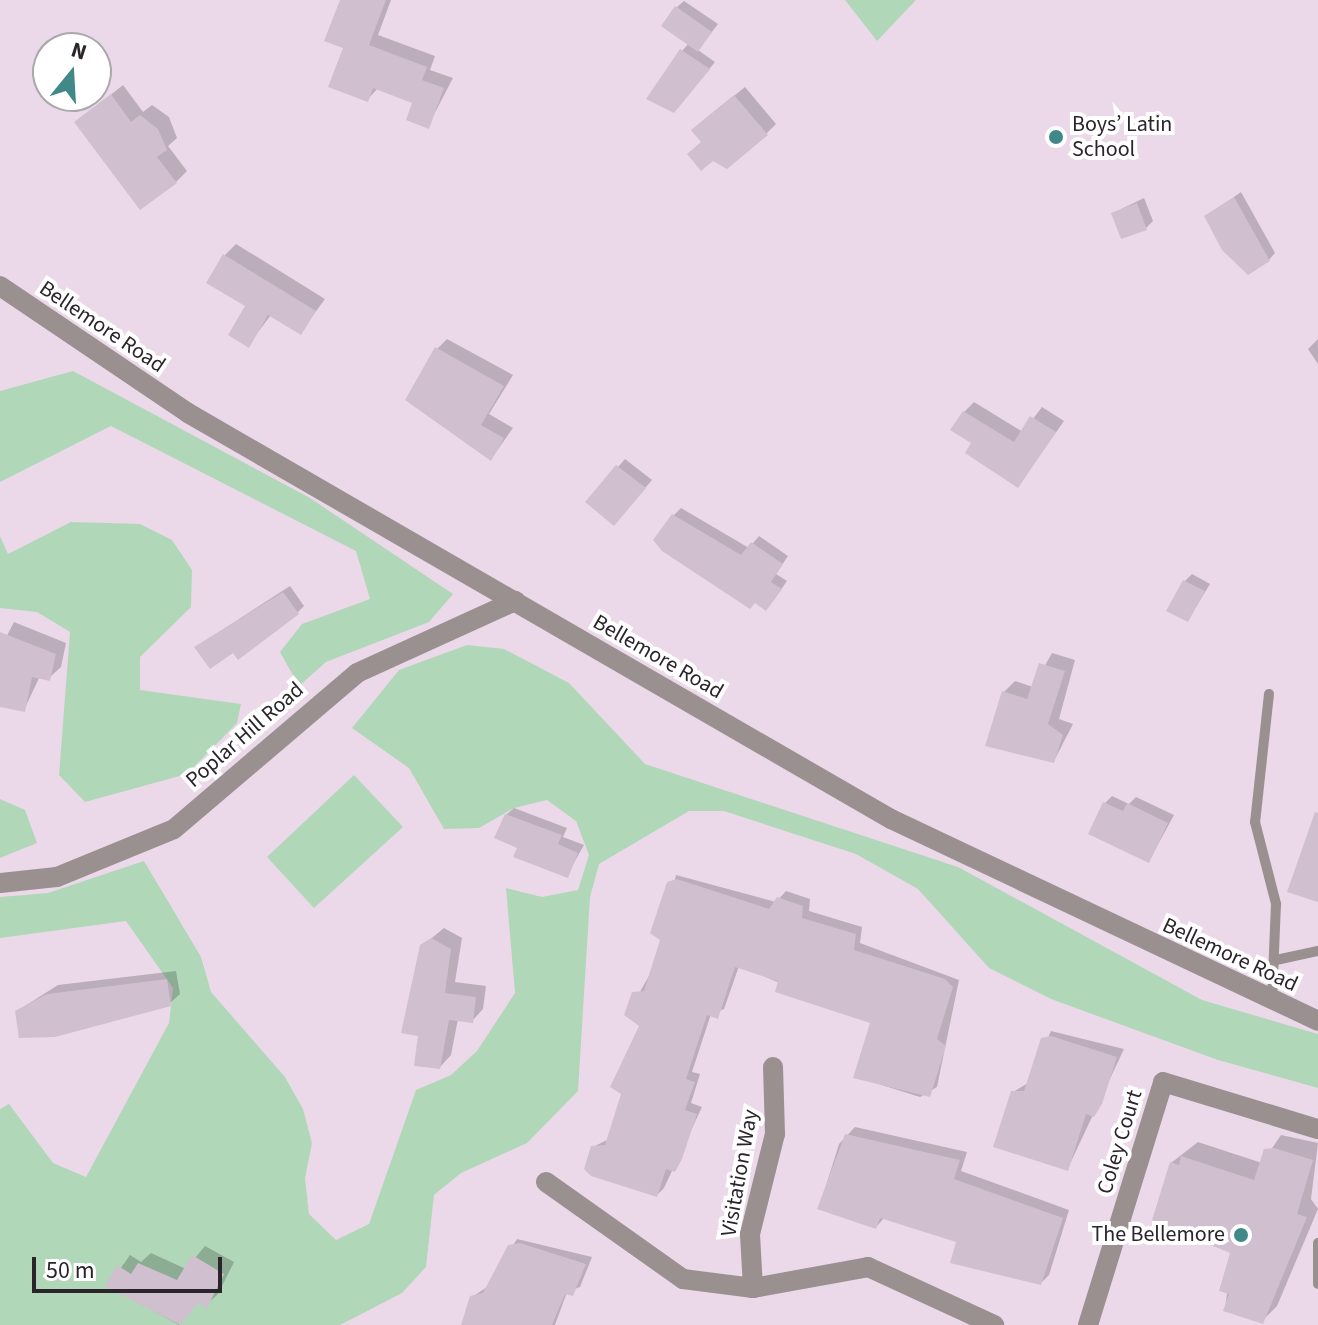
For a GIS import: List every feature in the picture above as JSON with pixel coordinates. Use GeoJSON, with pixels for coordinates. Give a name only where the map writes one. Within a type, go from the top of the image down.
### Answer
{"type":"FeatureCollection","features":[{"type":"Feature","properties":{"kind":"street","name":"Bellemore Road"},"geometry":{"type":"LineString","coordinates":[[0,286],[114,368],[891,819],[1318,1021]]}},
{"type":"Feature","properties":{"kind":"street","name":"Poplar Hill Road"},"geometry":{"type":"LineString","coordinates":[[0,883],[57,877],[174,829],[357,673],[515,601]]}},
{"type":"Feature","properties":{"kind":"street","name":"Visitation Way"},"geometry":{"type":"LineString","coordinates":[[753,1288],[752,1219],[775,1134],[773,1067]]}},
{"type":"Feature","properties":{"kind":"street","name":"Coley Court"},"geometry":{"type":"LineString","coordinates":[[1088,1325],[1163,1082],[1318,1129]]}},
{"type":"Feature","properties":{"kind":"street"},"geometry":{"type":"LineString","coordinates":[[546,1182],[662,1269],[707,1285],[753,1288],[868,1267],[994,1325]]}},
{"type":"Feature","properties":{"kind":"lane"},"geometry":{"type":"LineString","coordinates":[[1269,694],[1255,822],[1270,863],[1276,960],[1272,1000]]}},
{"type":"Feature","properties":{"kind":"lane"},"geometry":{"type":"LineString","coordinates":[[1276,960],[1318,951]]}},
{"type":"Feature","properties":{"kind":"lane"},"geometry":{"type":"LineString","coordinates":[[1318,1243],[1318,1284]]}},
{"type":"Feature","properties":{"kind":"green space"},"geometry":{"type":"Polygon","coordinates":[[[845,0],[916,0],[877,41],[845,0]]]}},
{"type":"Feature","properties":{"kind":"green space"},"geometry":{"type":"Polygon","coordinates":[[[73,371],[310,498],[453,594],[429,622],[326,662],[299,686],[280,652],[302,624],[370,599],[356,551],[111,426],[0,482],[0,391],[73,371]]]}},
{"type":"Feature","properties":{"kind":"green space"},"geometry":{"type":"Polygon","coordinates":[[[71,522],[140,524],[172,540],[192,570],[191,607],[140,657],[140,690],[241,704],[237,723],[187,774],[85,802],[59,775],[70,632],[37,612],[0,608],[0,536],[8,554],[71,522]]]}},
{"type":"Feature","properties":{"kind":"green space"},"geometry":{"type":"Polygon","coordinates":[[[467,645],[504,649],[569,683],[645,764],[958,867],[1202,1000],[1318,1034],[1318,1088],[1218,1060],[1051,999],[989,968],[918,889],[856,854],[724,811],[689,811],[599,864],[590,897],[578,1091],[527,1143],[461,1173],[434,1195],[426,1267],[402,1293],[340,1325],[0,1325],[0,1109],[9,1104],[53,1163],[86,1177],[169,1023],[173,988],[126,921],[0,938],[0,897],[48,893],[144,861],[201,957],[211,992],[285,1077],[303,1109],[312,1143],[305,1178],[309,1214],[336,1240],[369,1224],[416,1090],[451,1075],[477,1051],[515,993],[506,888],[542,897],[578,890],[589,855],[576,821],[547,800],[514,808],[479,828],[444,829],[409,768],[352,728],[399,670],[467,645]]]}},
{"type":"Feature","properties":{"kind":"green space"},"geometry":{"type":"Polygon","coordinates":[[[354,775],[403,827],[314,908],[267,857],[354,775]]]}},
{"type":"Feature","properties":{"kind":"green space"},"geometry":{"type":"Polygon","coordinates":[[[0,799],[25,810],[37,843],[0,858],[0,799]]]}},
{"type":"Feature","properties":{"kind":"building"},"geometry":{"type":"Polygon","coordinates":[[[340,0],[386,0],[369,45],[427,67],[422,80],[444,88],[429,129],[406,120],[412,103],[373,88],[368,102],[328,87],[343,48],[324,41],[340,0]]]}},
{"type":"Feature","properties":{"kind":"building"},"geometry":{"type":"Polygon","coordinates":[[[675,6],[712,32],[698,52],[661,26],[675,6]]]}},
{"type":"Feature","properties":{"kind":"building"},"geometry":{"type":"Polygon","coordinates":[[[680,49],[710,69],[674,113],[646,99],[680,49]]]}},
{"type":"Feature","properties":{"kind":"building"},"geometry":{"type":"Polygon","coordinates":[[[112,95],[131,122],[140,115],[158,129],[167,150],[157,157],[177,183],[140,210],[74,122],[87,112],[112,112],[112,95]]]}},
{"type":"Feature","properties":{"kind":"building"},"geometry":{"type":"Polygon","coordinates":[[[734,95],[768,135],[727,169],[713,161],[701,171],[687,154],[701,142],[691,130],[734,95]]]}},
{"type":"Feature","properties":{"kind":"building"},"geometry":{"type":"Polygon","coordinates":[[[1234,197],[1270,261],[1248,275],[1222,250],[1204,216],[1234,197]]]}},
{"type":"Feature","properties":{"kind":"building"},"geometry":{"type":"Polygon","coordinates":[[[1137,203],[1147,230],[1121,239],[1111,213],[1137,203]]]}},
{"type":"Feature","properties":{"kind":"building"},"geometry":{"type":"Polygon","coordinates":[[[223,254],[316,311],[301,335],[268,315],[249,348],[228,335],[245,306],[206,283],[223,254]]]}},
{"type":"Feature","properties":{"kind":"building"},"geometry":{"type":"Polygon","coordinates":[[[435,347],[504,386],[481,425],[504,438],[491,461],[405,400],[435,347]]]}},
{"type":"Feature","properties":{"kind":"building"},"geometry":{"type":"Polygon","coordinates":[[[963,411],[1014,442],[1030,416],[1056,432],[1018,488],[965,453],[971,443],[950,430],[963,411]]]}},
{"type":"Feature","properties":{"kind":"building"},"geometry":{"type":"Polygon","coordinates":[[[616,465],[646,488],[614,526],[585,502],[616,465]]]}},
{"type":"Feature","properties":{"kind":"building"},"geometry":{"type":"Polygon","coordinates":[[[672,514],[741,555],[751,542],[783,564],[771,582],[782,589],[766,611],[755,603],[750,609],[662,551],[653,540],[672,514]]]}},
{"type":"Feature","properties":{"kind":"building"},"geometry":{"type":"Polygon","coordinates":[[[1183,580],[1205,591],[1188,622],[1166,611],[1183,580]]]}},
{"type":"Feature","properties":{"kind":"building"},"geometry":{"type":"Polygon","coordinates":[[[283,592],[299,614],[238,660],[233,653],[210,669],[194,647],[283,592]]]}},
{"type":"Feature","properties":{"kind":"building"},"geometry":{"type":"Polygon","coordinates":[[[0,632],[56,654],[50,681],[32,677],[25,712],[0,707],[0,632]]]}},
{"type":"Feature","properties":{"kind":"building"},"geometry":{"type":"Polygon","coordinates":[[[1039,663],[1065,671],[1048,724],[1063,735],[1054,763],[985,746],[1002,691],[1027,699],[1039,663]]]}},
{"type":"Feature","properties":{"kind":"building"},"geometry":{"type":"Polygon","coordinates":[[[1103,802],[1123,811],[1127,803],[1168,823],[1149,863],[1088,834],[1103,802]]]}},
{"type":"Feature","properties":{"kind":"building"},"geometry":{"type":"Polygon","coordinates":[[[1315,812],[1318,813],[1318,902],[1287,892],[1315,812]]]}},
{"type":"Feature","properties":{"kind":"building"},"geometry":{"type":"Polygon","coordinates":[[[505,814],[562,835],[558,844],[578,853],[568,878],[513,857],[517,848],[494,838],[505,814]]]}},
{"type":"Feature","properties":{"kind":"building"},"geometry":{"type":"Polygon","coordinates":[[[677,879],[769,909],[777,897],[803,906],[802,918],[856,934],[854,950],[945,979],[953,987],[937,1039],[946,1046],[930,1097],[853,1078],[870,1023],[775,992],[778,981],[735,967],[718,1019],[707,1015],[686,1079],[695,1082],[685,1110],[697,1114],[675,1172],[666,1169],[657,1197],[591,1176],[584,1169],[591,1146],[605,1145],[621,1094],[610,1087],[639,1026],[624,1015],[632,992],[644,991],[660,940],[650,933],[667,882],[677,879]]]}},
{"type":"Feature","properties":{"kind":"building"},"geometry":{"type":"Polygon","coordinates":[[[431,938],[451,949],[445,993],[476,997],[473,1023],[449,1020],[440,1069],[414,1066],[418,1036],[401,1033],[420,945],[431,938]]]}},
{"type":"Feature","properties":{"kind":"building"},"geometry":{"type":"Polygon","coordinates":[[[167,979],[171,1006],[55,1037],[19,1038],[15,1011],[47,994],[167,979]]]}},
{"type":"Feature","properties":{"kind":"building"},"geometry":{"type":"Polygon","coordinates":[[[1051,1036],[1117,1057],[1102,1104],[1094,1117],[1086,1114],[1068,1171],[993,1147],[1011,1091],[1024,1091],[1041,1038],[1051,1036]]]}},
{"type":"Feature","properties":{"kind":"building"},"geometry":{"type":"Polygon","coordinates":[[[845,1134],[960,1160],[954,1179],[1063,1218],[1041,1285],[950,1263],[956,1242],[880,1218],[876,1229],[817,1209],[845,1134]]]}},
{"type":"Feature","properties":{"kind":"building","name":"The Bellemore"},"geometry":{"type":"Polygon","coordinates":[[[1274,1148],[1313,1160],[1297,1214],[1307,1217],[1263,1324],[1223,1311],[1229,1294],[1219,1291],[1230,1253],[1152,1220],[1170,1162],[1179,1165],[1181,1156],[1254,1180],[1264,1149],[1274,1148]]]}},
{"type":"Feature","properties":{"kind":"building"},"geometry":{"type":"Polygon","coordinates":[[[520,1243],[586,1264],[573,1296],[565,1294],[552,1325],[461,1325],[470,1296],[483,1293],[508,1245],[520,1243]]]}},
{"type":"Feature","properties":{"kind":"building"},"geometry":{"type":"Polygon","coordinates":[[[192,1255],[224,1274],[207,1308],[198,1303],[180,1325],[105,1286],[117,1265],[131,1274],[138,1263],[177,1280],[192,1255]]]}},
{"type":"Feature","properties":{"kind":"place","name":"Boys’ Latin School"},"geometry":{"type":"Point","coordinates":[1056,137]}},
{"type":"Feature","properties":{"kind":"place","name":"The Bellemore"},"geometry":{"type":"Point","coordinates":[1241,1235]}}]}
